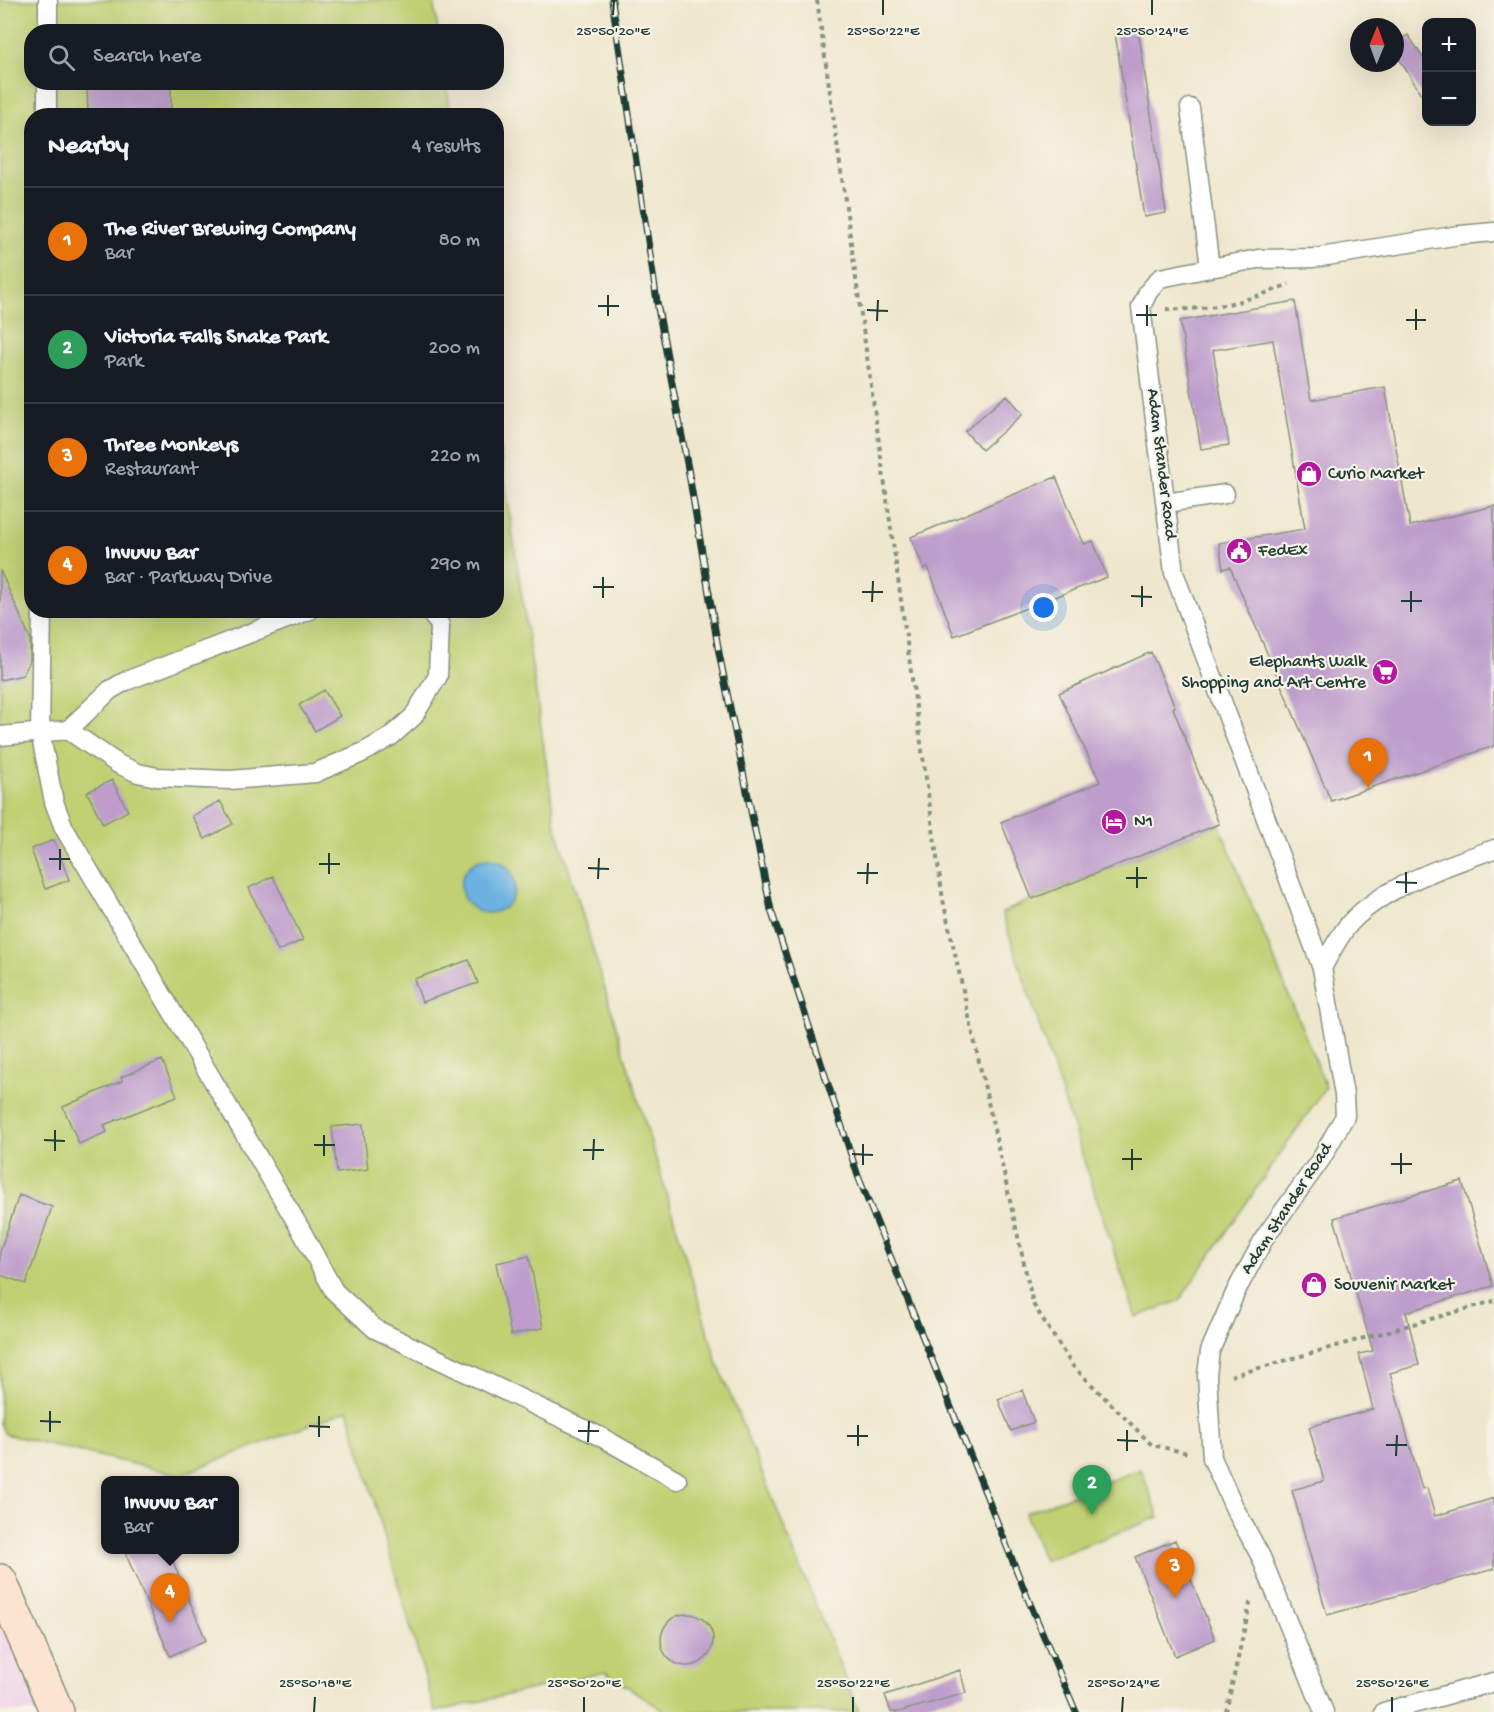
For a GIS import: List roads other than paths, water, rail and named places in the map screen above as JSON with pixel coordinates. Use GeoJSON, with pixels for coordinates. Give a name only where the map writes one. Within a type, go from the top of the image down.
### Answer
{"type":"FeatureCollection","features":[{"type":"Feature","properties":{"kind":"street"},"geometry":{"type":"LineString","coordinates":[[0,1581],[57,1712]]}},
{"type":"Feature","properties":{"kind":"lane"},"geometry":{"type":"LineString","coordinates":[[48,0],[48,24]]}},
{"type":"Feature","properties":{"kind":"lane"},"geometry":{"type":"LineString","coordinates":[[47,90],[47,108]]}},
{"type":"Feature","properties":{"kind":"lane"},"geometry":{"type":"LineString","coordinates":[[1190,108],[1210,268],[1258,259],[1314,258],[1460,235],[1494,232]]}},
{"type":"Feature","properties":{"kind":"lane","name":"Adam Stander Road"},"geometry":{"type":"LineString","coordinates":[[1210,268],[1160,278],[1148,292],[1141,307],[1174,573],[1322,968],[1344,1095],[1345,1116],[1321,1159],[1265,1237],[1236,1291],[1210,1351],[1207,1383],[1212,1458],[1235,1509],[1261,1557],[1324,1712]]}},
{"type":"Feature","properties":{"kind":"lane"},"geometry":{"type":"LineString","coordinates":[[1166,503],[1225,494]]}},
{"type":"Feature","properties":{"kind":"lane"},"geometry":{"type":"LineString","coordinates":[[42,618],[40,732],[54,802],[64,828],[295,1219],[334,1291],[375,1329],[601,1437],[677,1480]]}},
{"type":"Feature","properties":{"kind":"lane"},"geometry":{"type":"LineString","coordinates":[[68,730],[110,690],[126,681],[289,618]]}},
{"type":"Feature","properties":{"kind":"lane"},"geometry":{"type":"LineString","coordinates":[[0,736],[68,730],[118,764],[157,777],[230,780],[315,772],[373,747],[390,737],[413,717],[438,676],[440,625],[434,618]]}},
{"type":"Feature","properties":{"kind":"lane"},"geometry":{"type":"LineString","coordinates":[[1322,968],[1341,934],[1352,920],[1382,896],[1460,861],[1494,849]]}},
{"type":"Feature","properties":{"kind":"lane"},"geometry":{"type":"LineString","coordinates":[[1384,1712],[1494,1682]]}},
{"type":"Feature","properties":{"kind":"water"},"geometry":{"type":"Polygon","coordinates":[[[488,859],[498,861],[507,867],[513,876],[515,886],[513,896],[507,905],[498,911],[488,913],[478,911],[469,905],[463,896],[461,886],[463,876],[469,867],[478,861],[488,859]]]}},
{"type":"Feature","properties":{"kind":"railway"},"geometry":{"type":"LineString","coordinates":[[612,0],[658,308],[719,653],[771,910],[858,1176],[1028,1599],[1076,1712]]}},
{"type":"Feature","properties":{"kind":"place","name":"Curio Market"},"geometry":{"type":"Point","coordinates":[1309,474]}},
{"type":"Feature","properties":{"kind":"place","name":"FedEx"},"geometry":{"type":"Point","coordinates":[1239,551]}},
{"type":"Feature","properties":{"kind":"place","name":"Elephants Walk Shopping and Art Centre"},"geometry":{"type":"Point","coordinates":[1385,672]}},
{"type":"Feature","properties":{"kind":"place","name":"The River Brewing Company"},"geometry":{"type":"Point","coordinates":[1368,788]}},
{"type":"Feature","properties":{"kind":"place","name":"N1"},"geometry":{"type":"Point","coordinates":[1114,822]}},
{"type":"Feature","properties":{"kind":"place","name":"Souvenir Market"},"geometry":{"type":"Point","coordinates":[1314,1285]}},
{"type":"Feature","properties":{"kind":"place","name":"Victoria Falls Snake Park"},"geometry":{"type":"Point","coordinates":[1092,1515]}},
{"type":"Feature","properties":{"kind":"place","name":"Three Monkeys"},"geometry":{"type":"Point","coordinates":[1175,1598]}},
{"type":"Feature","properties":{"kind":"place","name":"Invuvu Bar"},"geometry":{"type":"Point","coordinates":[170,1623]}}]}
